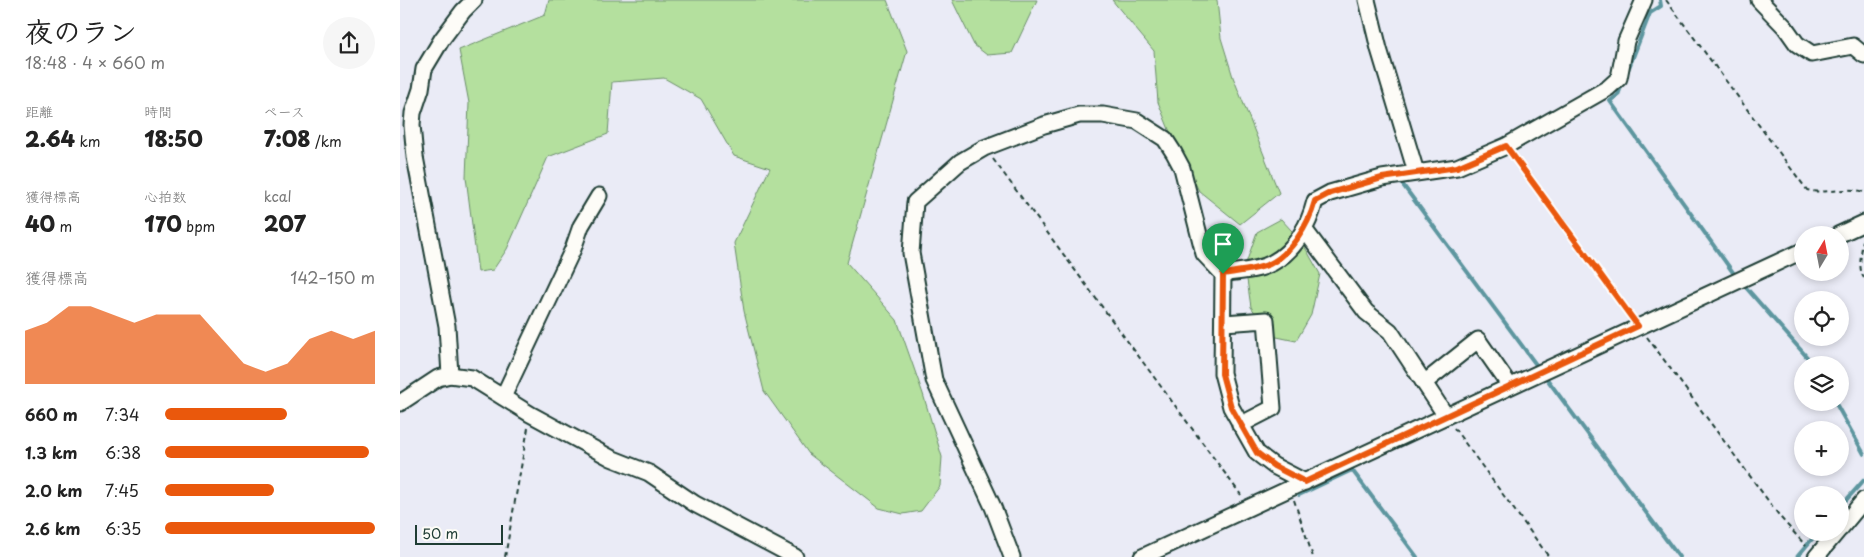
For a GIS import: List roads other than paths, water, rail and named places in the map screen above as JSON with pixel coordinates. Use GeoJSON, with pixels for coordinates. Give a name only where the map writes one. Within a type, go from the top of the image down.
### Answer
{"type":"FeatureCollection","features":[{"type":"Feature","properties":{"kind":"street"},"geometry":{"type":"LineString","coordinates":[[450,375],[447,326],[415,157],[413,112],[421,89],[424,69],[442,39],[463,11],[474,0]]}},
{"type":"Feature","properties":{"kind":"street"},"geometry":{"type":"LineString","coordinates":[[1367,0],[1379,49],[1416,172]]}},
{"type":"Feature","properties":{"kind":"street"},"geometry":{"type":"LineString","coordinates":[[1223,274],[1256,269],[1271,264],[1286,254],[1309,222],[1315,201],[1330,193],[1382,178],[1457,167],[1506,146],[1608,88],[1619,78],[1626,41],[1644,0]]}},
{"type":"Feature","properties":{"kind":"street"},"geometry":{"type":"LineString","coordinates":[[1758,0],[1785,27],[1797,44],[1812,54],[1853,46],[1864,55]]}},
{"type":"Feature","properties":{"kind":"street"},"geometry":{"type":"LineString","coordinates":[[400,104],[413,112]]}},
{"type":"Feature","properties":{"kind":"street"},"geometry":{"type":"LineString","coordinates":[[1012,557],[993,507],[934,380],[911,253],[915,202],[960,162],[984,148],[1044,125],[1079,115],[1103,115],[1137,121],[1165,139],[1174,152],[1182,168],[1204,254],[1223,274],[1222,374],[1231,407],[1257,453],[1274,466],[1305,482]]}},
{"type":"Feature","properties":{"kind":"street"},"geometry":{"type":"LineString","coordinates":[[503,397],[581,226],[599,196]]}},
{"type":"Feature","properties":{"kind":"street"},"geometry":{"type":"LineString","coordinates":[[1849,230],[1864,223]]}},
{"type":"Feature","properties":{"kind":"street"},"geometry":{"type":"LineString","coordinates":[[1304,229],[1366,312],[1390,331],[1446,416]]}},
{"type":"Feature","properties":{"kind":"street"},"geometry":{"type":"LineString","coordinates":[[1142,557],[1794,255]]}},
{"type":"Feature","properties":{"kind":"street"},"geometry":{"type":"LineString","coordinates":[[1224,323],[1266,320],[1273,408],[1240,424]]}},
{"type":"Feature","properties":{"kind":"street"},"geometry":{"type":"LineString","coordinates":[[1424,384],[1478,340],[1510,386]]}},
{"type":"Feature","properties":{"kind":"street"},"geometry":{"type":"LineString","coordinates":[[400,403],[438,378],[450,375],[472,378],[530,414],[611,458],[649,473],[695,504],[795,557]]}},
{"type":"Feature","properties":{"kind":"street"},"geometry":{"type":"LineString","coordinates":[[1849,518],[1864,500]]}},
{"type":"Feature","properties":{"kind":"street"},"geometry":{"type":"LineString","coordinates":[[1816,557],[1829,541]]}},
{"type":"Feature","properties":{"kind":"waterway"},"geometry":{"type":"LineString","coordinates":[[1628,70],[1650,13],[1661,6],[1660,0]]}},
{"type":"Feature","properties":{"kind":"waterway"},"geometry":{"type":"LineString","coordinates":[[1623,81],[1618,95],[1610,101],[1737,278]]}},
{"type":"Feature","properties":{"kind":"waterway"},"geometry":{"type":"LineString","coordinates":[[1400,181],[1540,370]]}},
{"type":"Feature","properties":{"kind":"waterway"},"geometry":{"type":"LineString","coordinates":[[1742,283],[1806,356]]}},
{"type":"Feature","properties":{"kind":"waterway"},"geometry":{"type":"LineString","coordinates":[[1544,375],[1679,557]]}},
{"type":"Feature","properties":{"kind":"waterway"},"geometry":{"type":"LineString","coordinates":[[1840,411],[1864,454]]}},
{"type":"Feature","properties":{"kind":"waterway"},"geometry":{"type":"LineString","coordinates":[[1299,495],[1352,470],[1417,557]]}},
{"type":"Feature","properties":{"kind":"waterway"},"geometry":{"type":"LineString","coordinates":[[1849,497],[1864,480]]}},
{"type":"Feature","properties":{"kind":"waterway"},"geometry":{"type":"LineString","coordinates":[[1797,557],[1810,541]]}}]}
